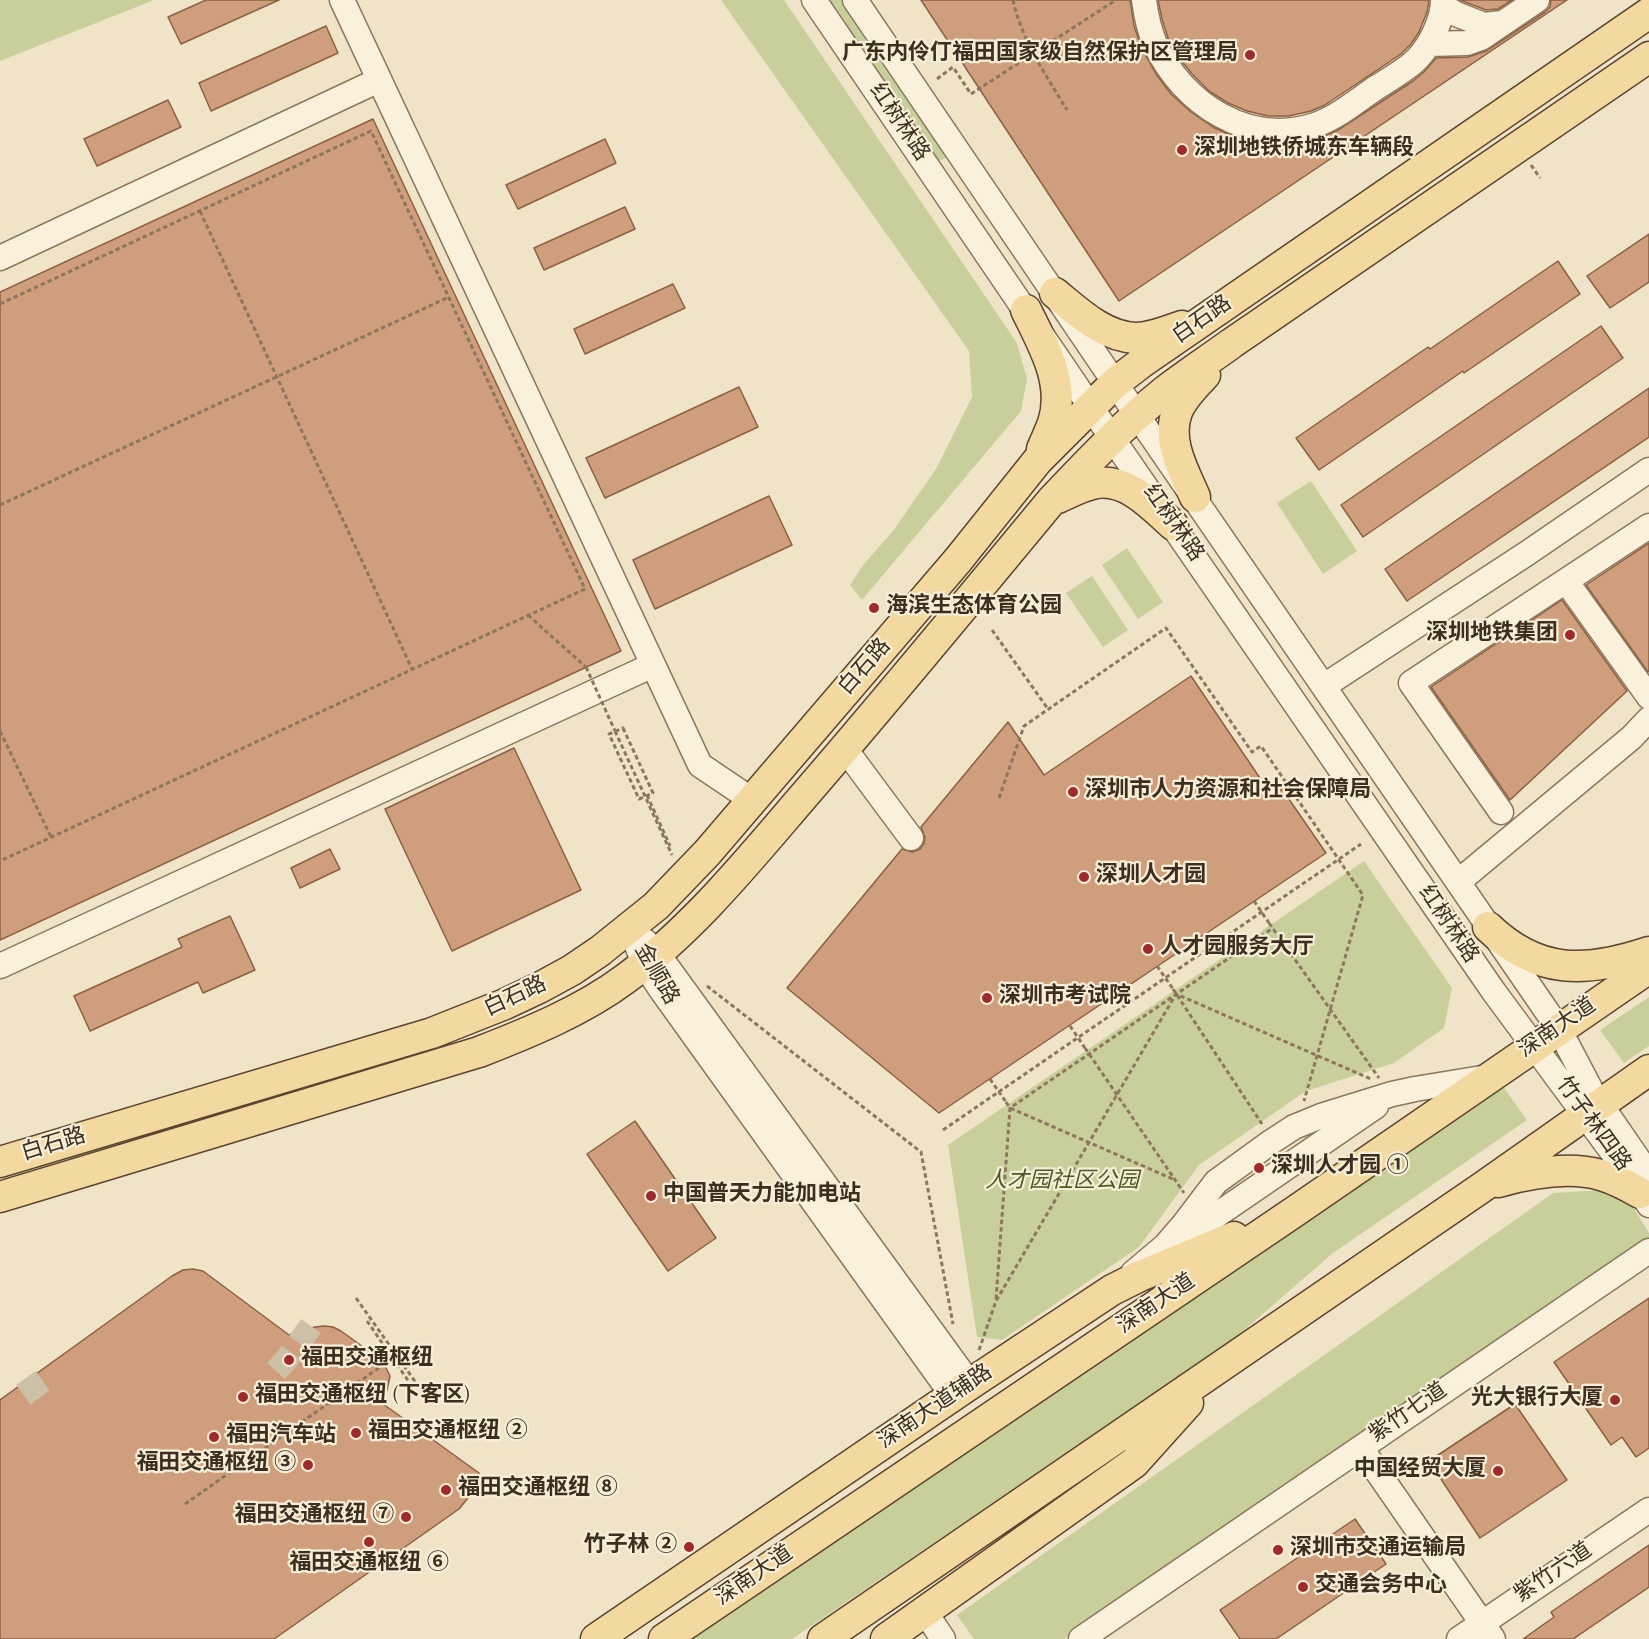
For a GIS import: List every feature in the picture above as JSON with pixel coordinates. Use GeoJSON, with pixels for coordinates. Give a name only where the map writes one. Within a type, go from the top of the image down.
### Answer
{"type":"FeatureCollection","features":[{"type":"Feature","properties":{"kind":"main road","name":"白石路"},"geometry":{"type":"LineString","coordinates":[[0,1162],[441,1030],[539,988],[600,951],[656,906],[683,879],[958,560],[1038,460],[1115,383],[1649,13]]}},
{"type":"Feature","properties":{"kind":"main road","name":"白石路"},"geometry":{"type":"LineString","coordinates":[[0,1197],[479,1052],[516,1038],[588,1002],[623,981],[651,959],[722,889],[845,749],[1052,500],[1138,415],[1166,391],[1232,343],[1649,57]]}},
{"type":"Feature","properties":{"kind":"main road"},"geometry":{"type":"LineString","coordinates":[[1055,293],[1080,314],[1101,327],[1118,335],[1135,338],[1153,336],[1215,312]]}},
{"type":"Feature","properties":{"kind":"main road"},"geometry":{"type":"LineString","coordinates":[[1026,310],[1053,369],[1056,388],[1057,405],[1054,421],[1038,460]]}},
{"type":"Feature","properties":{"kind":"main road"},"geometry":{"type":"LineString","coordinates":[[1195,496],[1176,448],[1174,426],[1176,412],[1232,343]]}},
{"type":"Feature","properties":{"kind":"main road"},"geometry":{"type":"LineString","coordinates":[[1052,500],[1087,485],[1110,483],[1123,486],[1136,494],[1173,525]]}},
{"type":"Feature","properties":{"kind":"main road"},"geometry":{"type":"LineString","coordinates":[[1488,927],[1517,950],[1537,960],[1551,963],[1572,966],[1593,965],[1633,958],[1649,952]]}},
{"type":"Feature","properties":{"kind":"main road","name":"深南大道"},"geometry":{"type":"LineString","coordinates":[[664,1639],[1649,968]]}},
{"type":"Feature","properties":{"kind":"main road"},"geometry":{"type":"LineString","coordinates":[[824,1639],[1647,1072]]}},
{"type":"Feature","properties":{"kind":"main road"},"geometry":{"type":"LineString","coordinates":[[1484,1186],[1514,1177],[1542,1173],[1584,1172],[1601,1175],[1646,1191]]}},
{"type":"Feature","properties":{"kind":"main road","name":"深南大道辅路"},"geometry":{"type":"LineString","coordinates":[[596,1639],[967,1379],[1112,1290],[1140,1276],[1294,1212]]}},
{"type":"Feature","properties":{"kind":"main road"},"geometry":{"type":"LineString","coordinates":[[886,1639],[1134,1463],[1220,1367]]}},
{"type":"Feature","properties":{"kind":"street"},"geometry":{"type":"LineString","coordinates":[[342,0],[700,765],[753,800]]}},
{"type":"Feature","properties":{"kind":"street","name":"红树林路"},"geometry":{"type":"LineString","coordinates":[[814,0],[1112,439],[1480,973],[1534,1046]]}},
{"type":"Feature","properties":{"kind":"street","name":"红树林路"},"geometry":{"type":"LineString","coordinates":[[855,0],[1559,1029]]}},
{"type":"Feature","properties":{"kind":"street"},"geometry":{"type":"LineString","coordinates":[[1144,0],[1154,43],[1165,63],[1194,98],[1218,115],[1256,129],[1283,131],[1314,125],[1332,117],[1417,59],[1429,44],[1443,3],[1456,14],[1484,24],[1502,23]]}},
{"type":"Feature","properties":{"kind":"street"},"geometry":{"type":"LineString","coordinates":[[1429,44],[1467,43],[1481,38],[1537,0]]}},
{"type":"Feature","properties":{"kind":"street"},"geometry":{"type":"LineString","coordinates":[[0,258],[379,80]]}},
{"type":"Feature","properties":{"kind":"street"},"geometry":{"type":"LineString","coordinates":[[1324,686],[1526,554],[1649,470]]}},
{"type":"Feature","properties":{"kind":"street"},"geometry":{"type":"LineString","coordinates":[[1501,812],[1411,683],[1649,526]]}},
{"type":"Feature","properties":{"kind":"street"},"geometry":{"type":"LineString","coordinates":[[1566,580],[1649,697]]}},
{"type":"Feature","properties":{"kind":"street"},"geometry":{"type":"LineString","coordinates":[[0,966],[653,665]]}},
{"type":"Feature","properties":{"kind":"street"},"geometry":{"type":"LineString","coordinates":[[1458,882],[1640,742],[1649,719]]}},
{"type":"Feature","properties":{"kind":"street"},"geometry":{"type":"LineString","coordinates":[[845,749],[911,838]]}},
{"type":"Feature","properties":{"kind":"street","name":"金顺路"},"geometry":{"type":"LineString","coordinates":[[630,927],[824,1199],[967,1379]]}},
{"type":"Feature","properties":{"kind":"street","name":"竹子林四路"},"geometry":{"type":"LineString","coordinates":[[1559,1029],[1589,1086],[1593,1110]]}},
{"type":"Feature","properties":{"kind":"street","name":"竹子林四路"},"geometry":{"type":"LineString","coordinates":[[1534,1046],[1593,1110],[1646,1191]]}},
{"type":"Feature","properties":{"kind":"street"},"geometry":{"type":"LineString","coordinates":[[1112,1290],[1165,1246],[1216,1182],[1294,1127],[1383,1085],[1415,1089],[1488,1077]]}},
{"type":"Feature","properties":{"kind":"street","name":"紫竹七道"},"geometry":{"type":"LineString","coordinates":[[1081,1639],[1649,1251]]}},
{"type":"Feature","properties":{"kind":"street"},"geometry":{"type":"LineString","coordinates":[[1361,1448],[1488,1631]]}},
{"type":"Feature","properties":{"kind":"street","name":"紫竹六道"},"geometry":{"type":"LineString","coordinates":[[1460,1639],[1488,1631],[1649,1510]]}},
{"type":"Feature","properties":{"kind":"street"},"geometry":{"type":"LineString","coordinates":[[925,1612],[943,1639]]}},
{"type":"Feature","properties":{"kind":"path"},"geometry":{"type":"LineString","coordinates":[[1013,0],[1021,28],[1033,54],[1067,110]]}},
{"type":"Feature","properties":{"kind":"path"},"geometry":{"type":"LineString","coordinates":[[936,78],[953,68],[971,94],[1116,0]]}},
{"type":"Feature","properties":{"kind":"path"},"geometry":{"type":"LineString","coordinates":[[0,304],[371,131],[585,589],[0,861]]}},
{"type":"Feature","properties":{"kind":"path"},"geometry":{"type":"LineString","coordinates":[[200,211],[412,669]]}},
{"type":"Feature","properties":{"kind":"path"},"geometry":{"type":"LineString","coordinates":[[0,505],[449,297]]}},
{"type":"Feature","properties":{"kind":"path"},"geometry":{"type":"LineString","coordinates":[[528,615],[586,667],[672,855]]}},
{"type":"Feature","properties":{"kind":"path"},"geometry":{"type":"LineString","coordinates":[[999,798],[1024,726],[1166,628],[1252,752],[1261,746],[1363,895],[1304,1101]]}},
{"type":"Feature","properties":{"kind":"path"},"geometry":{"type":"LineString","coordinates":[[992,630],[1048,709]]}},
{"type":"Feature","properties":{"kind":"path"},"geometry":{"type":"LineString","coordinates":[[623,728],[653,793],[647,795],[639,799],[609,734],[623,728]]}},
{"type":"Feature","properties":{"kind":"path"},"geometry":{"type":"LineString","coordinates":[[0,731],[51,838]]}},
{"type":"Feature","properties":{"kind":"path"},"geometry":{"type":"LineString","coordinates":[[647,795],[670,846]]}},
{"type":"Feature","properties":{"kind":"path"},"geometry":{"type":"LineString","coordinates":[[943,1130],[1361,844]]}},
{"type":"Feature","properties":{"kind":"path"},"geometry":{"type":"LineString","coordinates":[[1254,901],[1383,1085]]}},
{"type":"Feature","properties":{"kind":"path"},"geometry":{"type":"LineString","coordinates":[[1010,1108],[1273,928]]}},
{"type":"Feature","properties":{"kind":"path"},"geometry":{"type":"LineString","coordinates":[[1157,966],[1265,1128]]}},
{"type":"Feature","properties":{"kind":"path"},"geometry":{"type":"LineString","coordinates":[[700,981],[921,1152],[953,1325]]}},
{"type":"Feature","properties":{"kind":"path"},"geometry":{"type":"LineString","coordinates":[[1176,994],[1383,1085]]}},
{"type":"Feature","properties":{"kind":"path"},"geometry":{"type":"LineString","coordinates":[[967,1379],[996,1301],[1176,994]]}},
{"type":"Feature","properties":{"kind":"path"},"geometry":{"type":"LineString","coordinates":[[1070,1026],[1185,1194]]}},
{"type":"Feature","properties":{"kind":"path"},"geometry":{"type":"LineString","coordinates":[[990,1079],[1010,1108],[1175,1180]]}},
{"type":"Feature","properties":{"kind":"path"},"geometry":{"type":"LineString","coordinates":[[996,1301],[1010,1108]]}},
{"type":"Feature","properties":{"kind":"path"},"geometry":{"type":"LineString","coordinates":[[356,1298],[431,1404]]}},
{"type":"Feature","properties":{"kind":"path"},"geometry":{"type":"LineString","coordinates":[[367,1321],[414,1389]]}},
{"type":"Feature","properties":{"kind":"path"},"geometry":{"type":"LineString","coordinates":[[185,1504],[393,1358]]}},
{"type":"Feature","properties":{"kind":"green space"},"geometry":{"type":"Polygon","coordinates":[[[0,0],[154,0],[0,61],[0,0]]]}},
{"type":"Feature","properties":{"kind":"green space"},"geometry":{"type":"Polygon","coordinates":[[[721,0],[784,0],[1017,343],[1027,379],[1021,411],[862,600],[850,585],[864,564],[893,531],[936,469],[972,397],[969,351],[721,0]]]}},
{"type":"Feature","properties":{"kind":"green space"},"geometry":{"type":"Polygon","coordinates":[[[827,0],[846,0],[953,155],[939,161],[827,0]]]}},
{"type":"Feature","properties":{"kind":"green space"},"geometry":{"type":"Polygon","coordinates":[[[1311,481],[1357,551],[1323,574],[1277,503],[1311,481]]]}},
{"type":"Feature","properties":{"kind":"green space"},"geometry":{"type":"Polygon","coordinates":[[[1127,548],[1163,602],[1138,619],[1102,565],[1127,548]]]}},
{"type":"Feature","properties":{"kind":"green space"},"geometry":{"type":"Polygon","coordinates":[[[1092,576],[1128,630],[1103,647],[1066,593],[1092,576]]]}},
{"type":"Feature","properties":{"kind":"green space","name":"人才园社区公园"},"geometry":{"type":"Polygon","coordinates":[[[1364,861],[1452,988],[1444,1028],[1394,1063],[1306,1091],[1199,1165],[1139,1247],[1002,1340],[977,1337],[948,1145],[1364,861]]]}},
{"type":"Feature","properties":{"kind":"green space"},"geometry":{"type":"Polygon","coordinates":[[[1649,997],[1649,1046],[1624,1063],[1600,1030],[1649,997]]]}},
{"type":"Feature","properties":{"kind":"green space"},"geometry":{"type":"Polygon","coordinates":[[[1502,1085],[1527,1120],[1333,1253],[1235,1338],[792,1639],[693,1639],[873,1514],[1074,1380],[1502,1085]]]}},
{"type":"Feature","properties":{"kind":"green space"},"geometry":{"type":"Polygon","coordinates":[[[1603,1190],[1633,1207],[1649,1233],[1649,1240],[1064,1639],[974,1639],[957,1615],[1553,1193],[1603,1190]]]}},
{"type":"Feature","properties":{"kind":"building"},"geometry":{"type":"Polygon","coordinates":[[[206,0],[279,0],[181,44],[168,17],[206,0]]]}},
{"type":"Feature","properties":{"kind":"building","name":"深圳地铁侨城东车辆段"},"geometry":{"type":"Polygon","coordinates":[[[921,0],[1130,0],[1134,26],[1143,51],[1171,94],[1213,127],[1237,138],[1263,144],[1290,145],[1318,139],[1338,130],[1413,81],[1436,58],[1468,57],[1486,51],[1545,12],[1550,7],[1551,0],[1567,0],[1119,301],[921,0]]]}},
{"type":"Feature","properties":{"kind":"building"},"geometry":{"type":"Polygon","coordinates":[[[1158,0],[1429,0],[1419,32],[1401,54],[1325,105],[1289,116],[1268,116],[1228,103],[1209,91],[1193,75],[1179,58],[1168,38],[1158,0]]]}},
{"type":"Feature","properties":{"kind":"building"},"geometry":{"type":"Polygon","coordinates":[[[1460,0],[1512,0],[1498,9],[1486,10],[1460,0]]]}},
{"type":"Feature","properties":{"kind":"building"},"geometry":{"type":"Polygon","coordinates":[[[326,26],[338,53],[211,111],[199,83],[326,26]]]}},
{"type":"Feature","properties":{"kind":"building"},"geometry":{"type":"Polygon","coordinates":[[[168,100],[181,127],[97,166],[84,139],[168,100]]]}},
{"type":"Feature","properties":{"kind":"building"},"geometry":{"type":"Polygon","coordinates":[[[373,119],[621,651],[0,940],[0,292],[373,119]]]}},
{"type":"Feature","properties":{"kind":"building"},"geometry":{"type":"Polygon","coordinates":[[[605,139],[616,163],[518,209],[506,185],[605,139]]]}},
{"type":"Feature","properties":{"kind":"building"},"geometry":{"type":"Polygon","coordinates":[[[625,207],[635,229],[544,270],[534,248],[625,207]]]}},
{"type":"Feature","properties":{"kind":"building"},"geometry":{"type":"Polygon","coordinates":[[[1649,234],[1649,282],[1610,308],[1587,276],[1649,234]]]}},
{"type":"Feature","properties":{"kind":"building"},"geometry":{"type":"Polygon","coordinates":[[[1558,261],[1580,294],[1319,470],[1296,438],[1558,261]]]}},
{"type":"Feature","properties":{"kind":"building"},"geometry":{"type":"Polygon","coordinates":[[[673,284],[685,308],[585,354],[574,329],[673,284]]]}},
{"type":"Feature","properties":{"kind":"building"},"geometry":{"type":"Polygon","coordinates":[[[1601,326],[1623,358],[1363,537],[1341,505],[1601,326]]]}},
{"type":"Feature","properties":{"kind":"building"},"geometry":{"type":"Polygon","coordinates":[[[739,387],[758,427],[605,498],[586,458],[739,387]]]}},
{"type":"Feature","properties":{"kind":"building"},"geometry":{"type":"Polygon","coordinates":[[[1649,388],[1649,437],[1407,601],[1385,569],[1649,388]]]}},
{"type":"Feature","properties":{"kind":"building"},"geometry":{"type":"Polygon","coordinates":[[[769,496],[792,545],[655,609],[633,560],[769,496]]]}},
{"type":"Feature","properties":{"kind":"building"},"geometry":{"type":"Polygon","coordinates":[[[1649,543],[1649,671],[1648,672],[1586,585],[1649,543]]]}},
{"type":"Feature","properties":{"kind":"building","name":"深圳地铁集团"},"geometry":{"type":"Polygon","coordinates":[[[1562,600],[1627,691],[1510,800],[1431,687],[1562,600]]]}},
{"type":"Feature","properties":{"kind":"building","name":"深圳人才园"},"geometry":{"type":"Polygon","coordinates":[[[1191,676],[1272,796],[1282,789],[1326,853],[939,1113],[787,988],[902,849],[912,852],[920,849],[925,837],[921,827],[1008,722],[1044,775],[1191,676]]]}},
{"type":"Feature","properties":{"kind":"building"},"geometry":{"type":"Polygon","coordinates":[[[514,748],[581,890],[452,951],[385,809],[514,748]]]}},
{"type":"Feature","properties":{"kind":"building"},"geometry":{"type":"Polygon","coordinates":[[[330,849],[340,869],[300,888],[291,868],[330,849]]]}},
{"type":"Feature","properties":{"kind":"building"},"geometry":{"type":"Polygon","coordinates":[[[230,916],[255,970],[203,993],[198,982],[90,1031],[74,996],[182,947],[178,939],[230,916]]]}},
{"type":"Feature","properties":{"kind":"building","name":"中国普天力能加电站"},"geometry":{"type":"Polygon","coordinates":[[[635,1121],[716,1238],[668,1271],[587,1154],[635,1121]]]}},
{"type":"Feature","properties":{"kind":"building","name":"福田汽车站"},"geometry":{"type":"Polygon","coordinates":[[[183,1270],[203,1271],[289,1335],[315,1327],[333,1327],[377,1357],[384,1364],[390,1376],[387,1390],[379,1401],[479,1473],[481,1482],[459,1509],[274,1639],[0,1639],[0,1400],[172,1276],[183,1270]]]}},
{"type":"Feature","properties":{"kind":"building","name":"光大银行大厦"},"geometry":{"type":"Polygon","coordinates":[[[1649,1298],[1649,1448],[1636,1457],[1622,1437],[1611,1445],[1554,1362],[1649,1298]]]}},
{"type":"Feature","properties":{"kind":"building","name":"中国经贸大厦"},"geometry":{"type":"Polygon","coordinates":[[[1515,1404],[1567,1480],[1480,1538],[1429,1461],[1515,1404]]]}},
{"type":"Feature","properties":{"kind":"building","name":"交通会务中心"},"geometry":{"type":"Polygon","coordinates":[[[1355,1519],[1386,1564],[1276,1639],[1240,1639],[1220,1610],[1355,1519]]]}},
{"type":"Feature","properties":{"kind":"building"},"geometry":{"type":"Polygon","coordinates":[[[1649,1545],[1649,1587],[1573,1639],[1523,1639],[1554,1617],[1551,1612],[1649,1545]]]}},
{"type":"Feature","properties":{"kind":"tunnel"},"geometry":{"type":"LineString","coordinates":[[276,1371],[311,1326]]}},
{"type":"Feature","properties":{"kind":"tunnel"},"geometry":{"type":"LineString","coordinates":[[26,1378],[47,1407]]}},
{"type":"Feature","properties":{"kind":"place","name":"广东内伶仃福田国家级自然保护区管理局"},"geometry":{"type":"Point","coordinates":[1250,55]}},
{"type":"Feature","properties":{"kind":"place","name":"深圳地铁侨城东车辆段"},"geometry":{"type":"Point","coordinates":[1182,150]}},
{"type":"Feature","properties":{"kind":"place","name":"海滨生态体育公园"},"geometry":{"type":"Point","coordinates":[874,608]}},
{"type":"Feature","properties":{"kind":"place","name":"深圳地铁集团"},"geometry":{"type":"Point","coordinates":[1570,635]}},
{"type":"Feature","properties":{"kind":"place","name":"深圳市人力资源和社会保障局"},"geometry":{"type":"Point","coordinates":[1073,792]}},
{"type":"Feature","properties":{"kind":"place","name":"深圳人才园"},"geometry":{"type":"Point","coordinates":[1084,877]}},
{"type":"Feature","properties":{"kind":"place","name":"人才园服务大厅"},"geometry":{"type":"Point","coordinates":[1148,949]}},
{"type":"Feature","properties":{"kind":"place","name":"深圳市考试院"},"geometry":{"type":"Point","coordinates":[987,998]}},
{"type":"Feature","properties":{"kind":"place","name":"深圳人才园 ①"},"geometry":{"type":"Point","coordinates":[1259,1168]}},
{"type":"Feature","properties":{"kind":"place","name":"中国普天力能加电站"},"geometry":{"type":"Point","coordinates":[651,1196]}},
{"type":"Feature","properties":{"kind":"place","name":"福田交通枢纽"},"geometry":{"type":"Point","coordinates":[289,1360]}},
{"type":"Feature","properties":{"kind":"place","name":"福田交通枢纽 (下客区)"},"geometry":{"type":"Point","coordinates":[243,1397]}},
{"type":"Feature","properties":{"kind":"place","name":"光大银行大厦"},"geometry":{"type":"Point","coordinates":[1615,1400]}},
{"type":"Feature","properties":{"kind":"place","name":"福田交通枢纽 ②"},"geometry":{"type":"Point","coordinates":[356,1433]}},
{"type":"Feature","properties":{"kind":"place","name":"福田汽车站"},"geometry":{"type":"Point","coordinates":[214,1437]}},
{"type":"Feature","properties":{"kind":"place","name":"福田交通枢纽 ③"},"geometry":{"type":"Point","coordinates":[308,1465]}},
{"type":"Feature","properties":{"kind":"place","name":"中国经贸大厦"},"geometry":{"type":"Point","coordinates":[1498,1471]}},
{"type":"Feature","properties":{"kind":"place","name":"福田交通枢纽 ⑧"},"geometry":{"type":"Point","coordinates":[446,1490]}},
{"type":"Feature","properties":{"kind":"place","name":"福田交通枢纽 ⑦"},"geometry":{"type":"Point","coordinates":[406,1517]}},
{"type":"Feature","properties":{"kind":"place","name":"福田交通枢纽 ⑥"},"geometry":{"type":"Point","coordinates":[369,1542]}},
{"type":"Feature","properties":{"kind":"place","name":"竹子林 ②"},"geometry":{"type":"Point","coordinates":[689,1547]}},
{"type":"Feature","properties":{"kind":"place","name":"深圳市交通运输局"},"geometry":{"type":"Point","coordinates":[1278,1550]}},
{"type":"Feature","properties":{"kind":"place","name":"交通会务中心"},"geometry":{"type":"Point","coordinates":[1303,1587]}}]}
